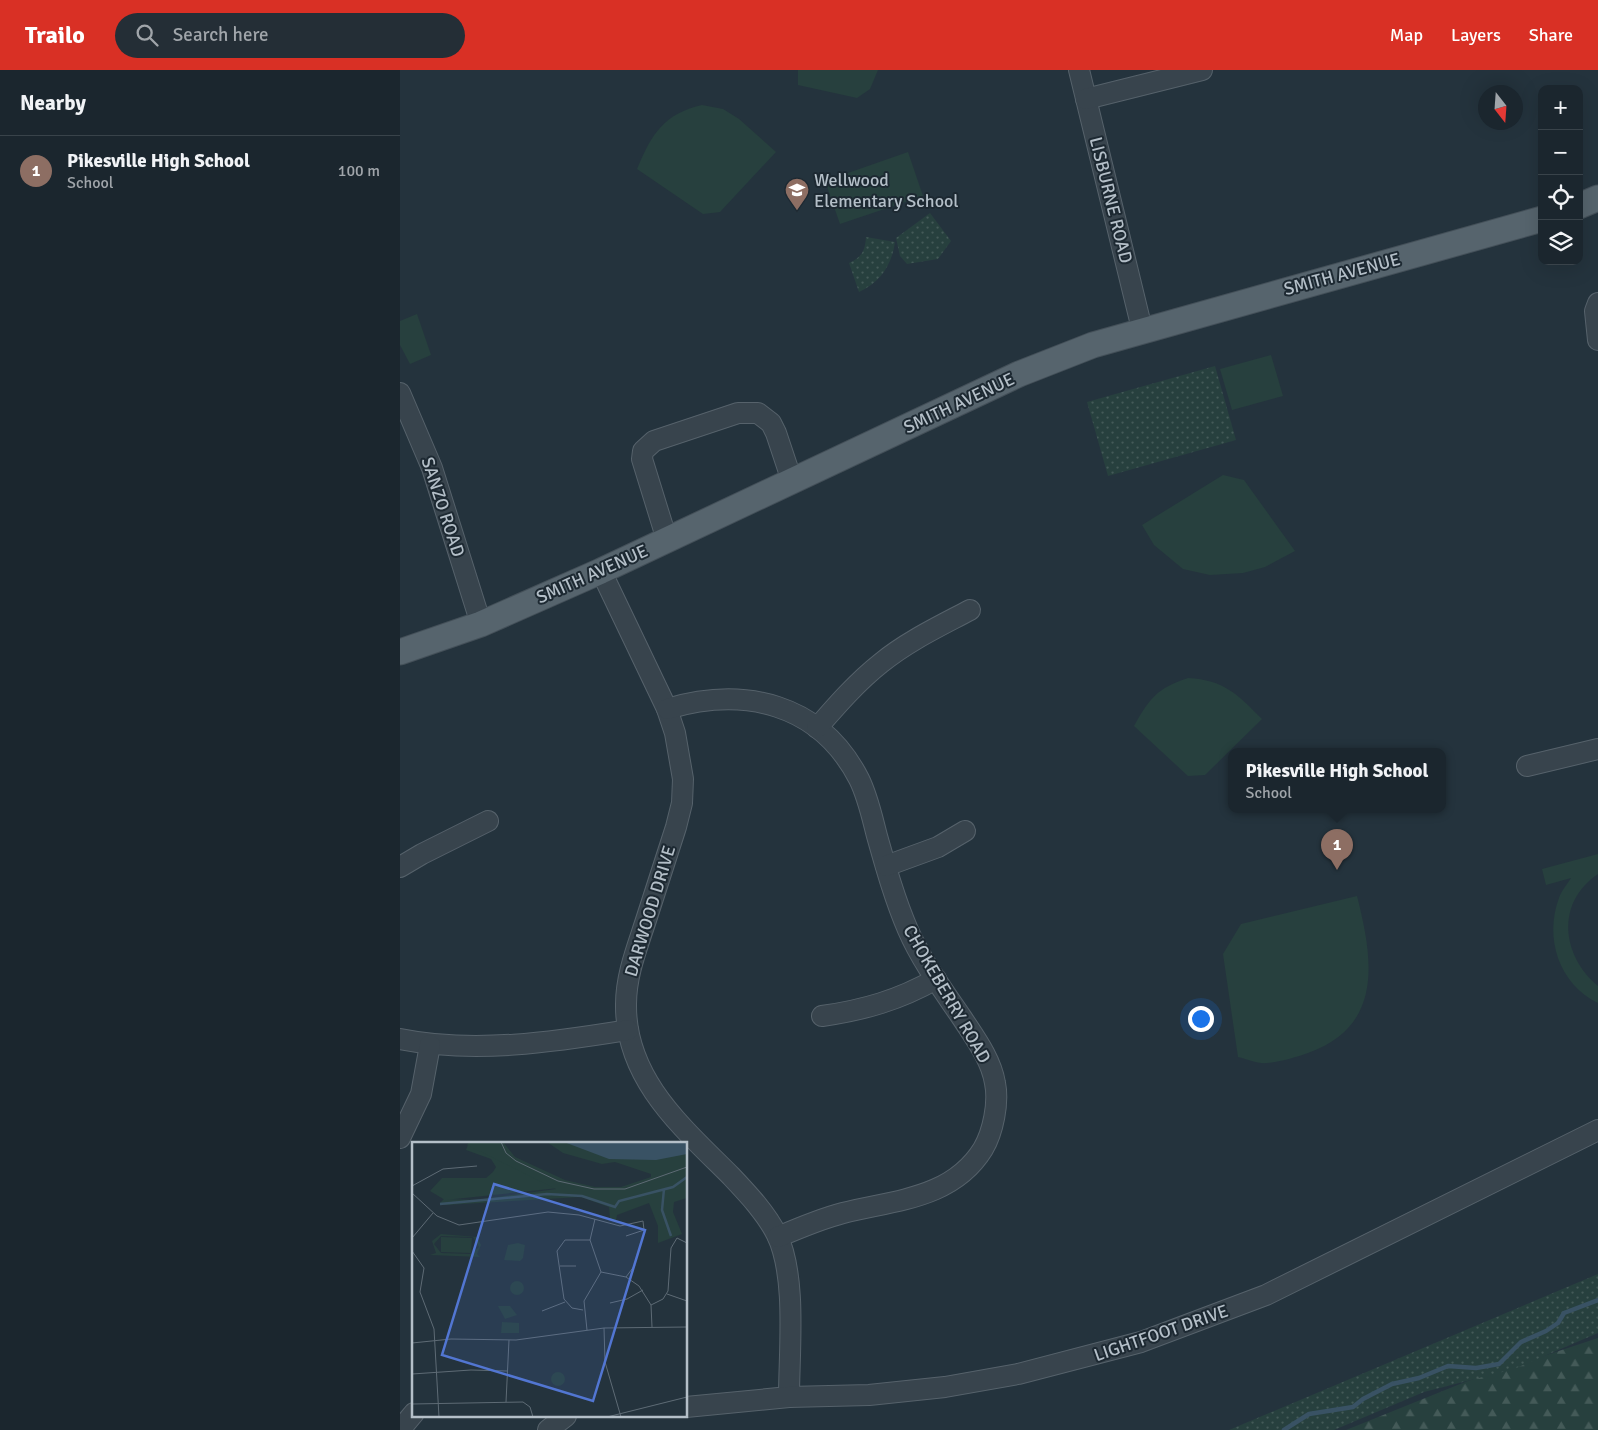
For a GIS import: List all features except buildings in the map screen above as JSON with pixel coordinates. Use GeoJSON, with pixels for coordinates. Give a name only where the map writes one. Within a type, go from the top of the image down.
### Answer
{"type":"FeatureCollection","features":[{"type":"Feature","properties":{"kind":"main road"},"geometry":{"type":"LineString","coordinates":[[1583,204],[1598,198]]}},
{"type":"Feature","properties":{"kind":"main road","name":"SMITH AVENUE"},"geometry":{"type":"LineString","coordinates":[[400,652],[481,624],[601,571],[1019,374],[1093,345],[1142,329],[1538,220]]}},
{"type":"Feature","properties":{"kind":"street","name":"LISBURNE ROAD"},"geometry":{"type":"LineString","coordinates":[[1079,70],[1142,329]]}},
{"type":"Feature","properties":{"kind":"street"},"geometry":{"type":"LineString","coordinates":[[1086,99],[1202,70]]}},
{"type":"Feature","properties":{"kind":"street"},"geometry":{"type":"LineString","coordinates":[[1598,303],[1595,310],[1598,340]]}},
{"type":"Feature","properties":{"kind":"street","name":"SANZO ROAD"},"geometry":{"type":"LineString","coordinates":[[400,393],[432,468],[481,624]]}},
{"type":"Feature","properties":{"kind":"street"},"geometry":{"type":"LineString","coordinates":[[667,540],[642,459],[643,451],[654,441],[738,413],[758,413],[771,423],[776,432],[792,481]]}},
{"type":"Feature","properties":{"kind":"street","name":"DARWOOD DRIVE"},"geometry":{"type":"LineString","coordinates":[[601,571],[668,709],[681,756],[684,778],[682,803],[630,968],[626,1006],[628,1030],[643,1074],[664,1108],[746,1192],[766,1217],[778,1237],[789,1285],[789,1396]]}},
{"type":"Feature","properties":{"kind":"street"},"geometry":{"type":"LineString","coordinates":[[817,728],[844,697],[882,661],[934,629],[970,610]]}},
{"type":"Feature","properties":{"kind":"street","name":"CHOKEBERRY ROAD"},"geometry":{"type":"LineString","coordinates":[[668,709],[710,698],[757,700],[777,706],[817,728],[837,748],[859,780],[908,930],[936,979],[977,1041],[988,1061],[996,1083],[996,1104],[984,1148],[957,1179],[938,1190],[917,1197],[841,1214],[778,1237]]}},
{"type":"Feature","properties":{"kind":"street"},"geometry":{"type":"LineString","coordinates":[[1527,766],[1598,749]]}},
{"type":"Feature","properties":{"kind":"street"},"geometry":{"type":"LineString","coordinates":[[400,867],[488,821]]}},
{"type":"Feature","properties":{"kind":"street"},"geometry":{"type":"LineString","coordinates":[[886,866],[938,847],[965,831]]}},
{"type":"Feature","properties":{"kind":"street"},"geometry":{"type":"LineString","coordinates":[[822,1016],[857,1011],[895,1000],[936,979]]}},
{"type":"Feature","properties":{"kind":"street"},"geometry":{"type":"LineString","coordinates":[[400,1039],[430,1045],[517,1043],[576,1039],[628,1030]]}},
{"type":"Feature","properties":{"kind":"street"},"geometry":{"type":"LineString","coordinates":[[400,1138],[421,1094],[430,1045]]}},
{"type":"Feature","properties":{"kind":"street","name":"LIGHTFOOT DRIVE"},"geometry":{"type":"LineString","coordinates":[[688,1407],[789,1396],[869,1395],[953,1386],[1042,1369],[1141,1342],[1266,1295],[1598,1130]]}},
{"type":"Feature","properties":{"kind":"street"},"geometry":{"type":"LineString","coordinates":[[403,1430],[412,1415]]}},
{"type":"Feature","properties":{"kind":"street"},"geometry":{"type":"LineString","coordinates":[[548,1430],[563,1418]]}},
{"type":"Feature","properties":{"kind":"green space"},"geometry":{"type":"Polygon","coordinates":[[[798,70],[878,70],[870,89],[857,98],[798,85],[798,70]]]}},
{"type":"Feature","properties":{"kind":"green space"},"geometry":{"type":"Polygon","coordinates":[[[702,105],[723,109],[739,119],[776,152],[720,212],[703,214],[637,169],[648,145],[661,127],[678,114],[702,105]]]}},
{"type":"Feature","properties":{"kind":"green space"},"geometry":{"type":"Polygon","coordinates":[[[908,152],[923,196],[840,224],[825,181],[908,152]]]}},
{"type":"Feature","properties":{"kind":"green space"},"geometry":{"type":"Polygon","coordinates":[[[930,213],[951,241],[938,259],[907,264],[900,256],[896,238],[930,213]]]}},
{"type":"Feature","properties":{"kind":"green space"},"geometry":{"type":"Polygon","coordinates":[[[866,237],[895,242],[891,258],[884,272],[867,288],[859,292],[849,263],[862,253],[866,237]]]}},
{"type":"Feature","properties":{"kind":"green space"},"geometry":{"type":"Polygon","coordinates":[[[417,314],[431,355],[410,364],[400,345],[400,321],[417,314]]]}},
{"type":"Feature","properties":{"kind":"green space"},"geometry":{"type":"Polygon","coordinates":[[[1271,355],[1283,396],[1232,410],[1220,369],[1271,355]]]}},
{"type":"Feature","properties":{"kind":"green space"},"geometry":{"type":"Polygon","coordinates":[[[1215,366],[1236,440],[1108,476],[1087,402],[1215,366]]]}},
{"type":"Feature","properties":{"kind":"green space"},"geometry":{"type":"Polygon","coordinates":[[[1223,475],[1244,480],[1295,551],[1265,567],[1243,573],[1210,575],[1183,569],[1154,545],[1142,525],[1223,475]]]}},
{"type":"Feature","properties":{"kind":"green space"},"geometry":{"type":"Polygon","coordinates":[[[1188,678],[1200,679],[1221,685],[1245,702],[1262,719],[1232,748],[1228,748],[1228,752],[1205,775],[1188,776],[1134,726],[1150,701],[1168,686],[1188,678]]]}},
{"type":"Feature","properties":{"kind":"green space"},"geometry":{"type":"Polygon","coordinates":[[[1598,854],[1598,874],[1584,886],[1575,900],[1570,914],[1568,930],[1577,960],[1586,974],[1598,986],[1598,1003],[1573,984],[1558,958],[1554,944],[1555,913],[1560,895],[1571,878],[1546,885],[1542,869],[1598,854]]]}},
{"type":"Feature","properties":{"kind":"green space"},"geometry":{"type":"Polygon","coordinates":[[[1357,896],[1367,943],[1369,966],[1367,988],[1361,1008],[1350,1026],[1333,1041],[1308,1053],[1288,1059],[1264,1063],[1238,1057],[1223,954],[1241,924],[1357,896]]]}},
{"type":"Feature","properties":{"kind":"green space"},"geometry":{"type":"Polygon","coordinates":[[[1598,1274],[1598,1333],[1514,1369],[1424,1392],[1334,1430],[1229,1430],[1598,1274]]]}},
{"type":"Feature","properties":{"kind":"green space"},"geometry":{"type":"Polygon","coordinates":[[[1598,1338],[1598,1430],[1346,1430],[1465,1382],[1598,1338]]]}},
{"type":"Feature","properties":{"kind":"waterway"},"geometry":{"type":"LineString","coordinates":[[1284,1430],[1309,1414],[1353,1407],[1363,1399],[1392,1384],[1419,1378],[1448,1366],[1476,1368],[1499,1364],[1521,1342],[1546,1331],[1558,1323],[1564,1313],[1598,1300]]}},
{"type":"Feature","properties":{"kind":"place","name":"Wellwood Elementary School"},"geometry":{"type":"Point","coordinates":[797,211]}},
{"type":"Feature","properties":{"kind":"place","name":"Pikesville High School"},"geometry":{"type":"Point","coordinates":[1337,870]}}]}
